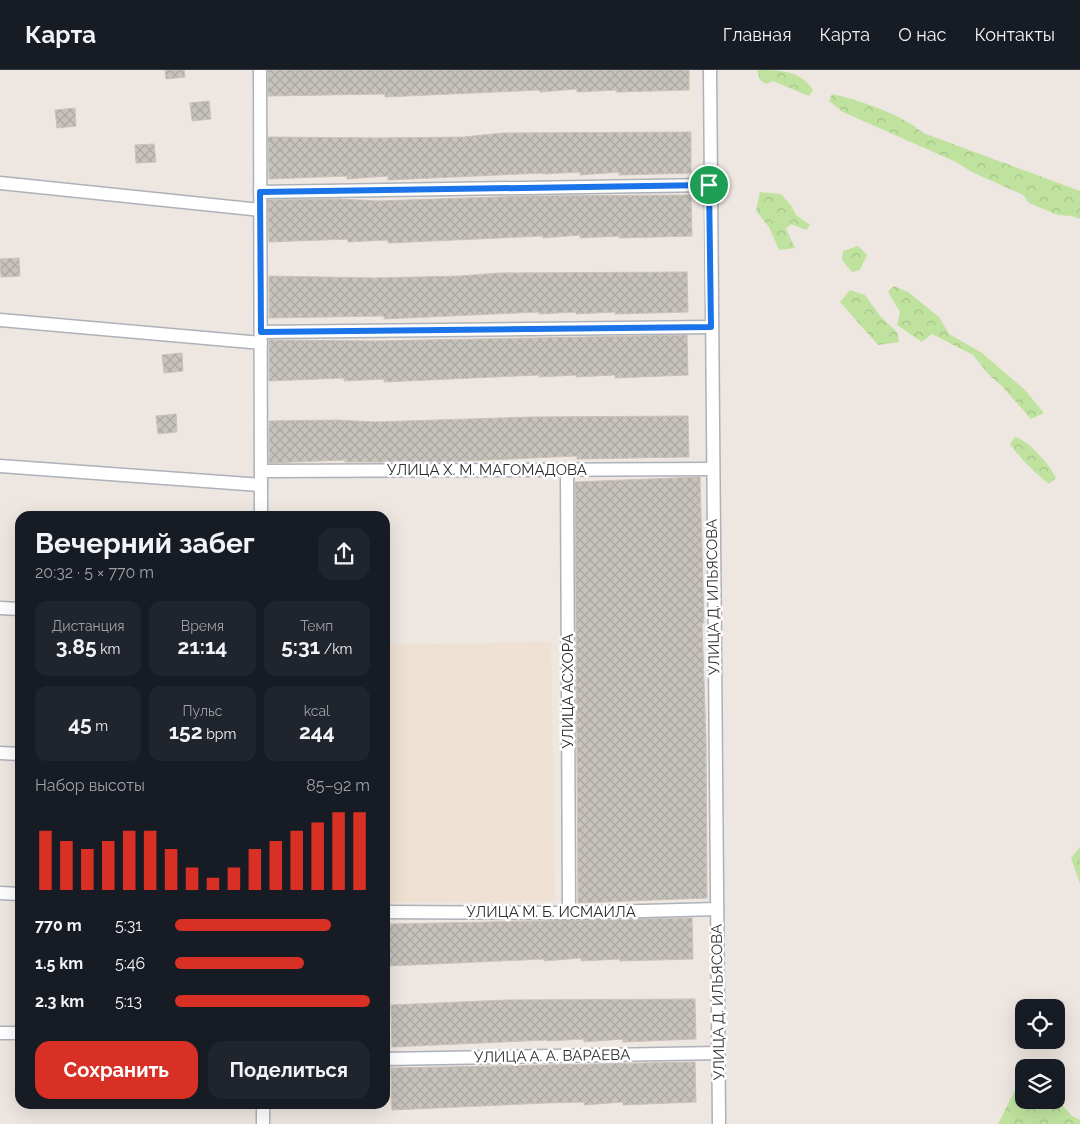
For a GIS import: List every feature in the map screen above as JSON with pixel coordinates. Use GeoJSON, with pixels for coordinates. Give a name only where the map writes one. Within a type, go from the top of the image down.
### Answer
{"type":"FeatureCollection","features":[{"type":"Feature","properties":{"kind":"street"},"geometry":{"type":"LineString","coordinates":[[260,70],[261,511]]}},
{"type":"Feature","properties":{"kind":"street","name":"УЛИЦА Д. ИЛЬЯСОВА"},"geometry":{"type":"LineString","coordinates":[[710,70],[709,185],[719,1124]]}},
{"type":"Feature","properties":{"kind":"street"},"geometry":{"type":"LineString","coordinates":[[0,183],[260,210]]}},
{"type":"Feature","properties":{"kind":"street"},"geometry":{"type":"LineString","coordinates":[[260,192],[709,185]]}},
{"type":"Feature","properties":{"kind":"street"},"geometry":{"type":"LineString","coordinates":[[0,320],[261,337],[711,327]]}},
{"type":"Feature","properties":{"kind":"street"},"geometry":{"type":"LineString","coordinates":[[0,466],[261,486]]}},
{"type":"Feature","properties":{"kind":"street","name":"УЛИЦА Х. М. МАГОМАДОВА"},"geometry":{"type":"LineString","coordinates":[[261,471],[712,469]]}},
{"type":"Feature","properties":{"kind":"street","name":"УЛИЦА АСХОРА"},"geometry":{"type":"LineString","coordinates":[[567,470],[569,913]]}},
{"type":"Feature","properties":{"kind":"street"},"geometry":{"type":"LineString","coordinates":[[0,608],[15,609]]}},
{"type":"Feature","properties":{"kind":"street"},"geometry":{"type":"LineString","coordinates":[[0,753],[15,754]]}},
{"type":"Feature","properties":{"kind":"street"},"geometry":{"type":"LineString","coordinates":[[0,893],[15,894]]}},
{"type":"Feature","properties":{"kind":"street","name":"УЛИЦА М. Б. ИСМАИЛА"},"geometry":{"type":"LineString","coordinates":[[390,912],[569,913],[717,909]]}},
{"type":"Feature","properties":{"kind":"street"},"geometry":{"type":"LineString","coordinates":[[0,1033],[15,1033]]}},
{"type":"Feature","properties":{"kind":"street","name":"УЛИЦА А. А. ВАРАЕВА"},"geometry":{"type":"LineString","coordinates":[[390,1060],[718,1053]]}},
{"type":"Feature","properties":{"kind":"street"},"geometry":{"type":"LineString","coordinates":[[263,1109],[263,1124]]}},
{"type":"Feature","properties":{"kind":"shaded area"},"geometry":{"type":"Polygon","coordinates":[[[551,642],[555,901],[390,902],[390,645],[551,642]]]}},
{"type":"Feature","properties":{"kind":"green space"},"geometry":{"type":"Polygon","coordinates":[[[757,70],[788,72],[802,78],[813,90],[809,96],[773,81],[766,84],[760,80],[757,70]]]}},
{"type":"Feature","properties":{"kind":"green space"},"geometry":{"type":"Polygon","coordinates":[[[832,94],[880,109],[904,120],[923,133],[1080,191],[1080,219],[1072,216],[1058,215],[1029,203],[1023,195],[972,172],[956,162],[843,112],[829,101],[832,94]]]}},
{"type":"Feature","properties":{"kind":"green space"},"geometry":{"type":"Polygon","coordinates":[[[760,192],[781,194],[791,205],[796,215],[810,225],[806,230],[791,224],[786,229],[795,248],[779,250],[769,227],[756,211],[760,192]]]}},
{"type":"Feature","properties":{"kind":"green space"},"geometry":{"type":"Polygon","coordinates":[[[858,246],[867,255],[860,270],[852,272],[842,260],[843,251],[858,246]]]}},
{"type":"Feature","properties":{"kind":"green space"},"geometry":{"type":"Polygon","coordinates":[[[894,286],[908,292],[939,317],[949,334],[982,353],[1025,390],[1044,413],[1031,419],[1001,385],[990,376],[973,355],[932,334],[922,342],[897,325],[900,312],[888,292],[894,286]]]}},
{"type":"Feature","properties":{"kind":"green space"},"geometry":{"type":"Polygon","coordinates":[[[850,290],[865,295],[881,317],[897,332],[899,342],[878,345],[840,302],[850,290]]]}},
{"type":"Feature","properties":{"kind":"green space"},"geometry":{"type":"Polygon","coordinates":[[[1015,437],[1032,448],[1049,467],[1056,478],[1049,484],[1028,466],[1010,444],[1015,437]]]}},
{"type":"Feature","properties":{"kind":"green space"},"geometry":{"type":"Polygon","coordinates":[[[1080,847],[1080,884],[1071,858],[1080,847]]]}},
{"type":"Feature","properties":{"kind":"green space"},"geometry":{"type":"Polygon","coordinates":[[[1015,1090],[1015,1109],[1065,1108],[1072,1116],[1080,1120],[1080,1124],[998,1124],[1015,1090]]]}},
{"type":"Feature","properties":{"kind":"building"},"geometry":{"type":"Polygon","coordinates":[[[165,70],[184,70],[185,77],[166,79],[165,70]]]}},
{"type":"Feature","properties":{"kind":"building"},"geometry":{"type":"Polygon","coordinates":[[[268,70],[689,70],[689,90],[577,92],[577,89],[385,97],[385,94],[268,96],[268,70]]]}},
{"type":"Feature","properties":{"kind":"building"},"geometry":{"type":"Polygon","coordinates":[[[209,101],[211,119],[192,121],[190,103],[209,101]]]}},
{"type":"Feature","properties":{"kind":"building"},"geometry":{"type":"Polygon","coordinates":[[[75,108],[76,126],[57,128],[55,110],[75,108]]]}},
{"type":"Feature","properties":{"kind":"building"},"geometry":{"type":"Polygon","coordinates":[[[691,132],[691,173],[619,175],[619,172],[580,175],[580,172],[388,180],[388,176],[347,179],[347,176],[269,179],[268,137],[464,137],[503,133],[691,132]]]}},
{"type":"Feature","properties":{"kind":"building"},"geometry":{"type":"Polygon","coordinates":[[[154,144],[156,162],[136,163],[135,145],[154,144]]]}},
{"type":"Feature","properties":{"kind":"building"},"geometry":{"type":"Polygon","coordinates":[[[691,195],[692,236],[580,238],[580,235],[388,243],[388,240],[348,242],[348,239],[269,242],[268,200],[339,199],[378,201],[526,196],[691,195]]]}},
{"type":"Feature","properties":{"kind":"building"},"geometry":{"type":"Polygon","coordinates":[[[19,258],[20,276],[1,277],[0,259],[19,258]]]}},
{"type":"Feature","properties":{"kind":"building"},"geometry":{"type":"Polygon","coordinates":[[[687,272],[688,312],[576,314],[576,312],[539,314],[539,312],[384,319],[384,316],[269,318],[269,276],[374,278],[499,273],[687,272]]]}},
{"type":"Feature","properties":{"kind":"building"},"geometry":{"type":"Polygon","coordinates":[[[687,335],[688,375],[615,378],[615,375],[539,377],[539,375],[384,382],[384,379],[344,381],[344,378],[269,381],[269,340],[374,341],[687,335]]]}},
{"type":"Feature","properties":{"kind":"building"},"geometry":{"type":"Polygon","coordinates":[[[182,353],[183,371],[164,373],[162,355],[182,353]]]}},
{"type":"Feature","properties":{"kind":"building"},"geometry":{"type":"Polygon","coordinates":[[[176,414],[177,432],[158,434],[156,416],[176,414]]]}},
{"type":"Feature","properties":{"kind":"building"},"geometry":{"type":"Polygon","coordinates":[[[688,416],[689,457],[577,459],[577,456],[444,462],[345,462],[345,460],[269,463],[269,421],[337,420],[375,422],[531,417],[688,416]]]}},
{"type":"Feature","properties":{"kind":"building"},"geometry":{"type":"Polygon","coordinates":[[[700,477],[706,739],[707,898],[578,903],[575,482],[700,477]]]}},
{"type":"Feature","properties":{"kind":"building"},"geometry":{"type":"Polygon","coordinates":[[[692,918],[693,959],[581,961],[581,958],[390,966],[390,924],[692,918]]]}},
{"type":"Feature","properties":{"kind":"building"},"geometry":{"type":"Polygon","coordinates":[[[695,999],[696,1039],[623,1042],[623,1039],[584,1042],[584,1039],[392,1047],[391,1005],[507,1000],[695,999]]]}},
{"type":"Feature","properties":{"kind":"building"},"geometry":{"type":"Polygon","coordinates":[[[695,1062],[696,1102],[623,1105],[623,1102],[584,1105],[584,1102],[392,1110],[391,1068],[695,1062]]]}},
{"type":"Feature","properties":{"kind":"route"},"geometry":{"type":"LineString","coordinates":[[709,185],[711,327],[261,332],[260,192],[709,185]]}}]}
